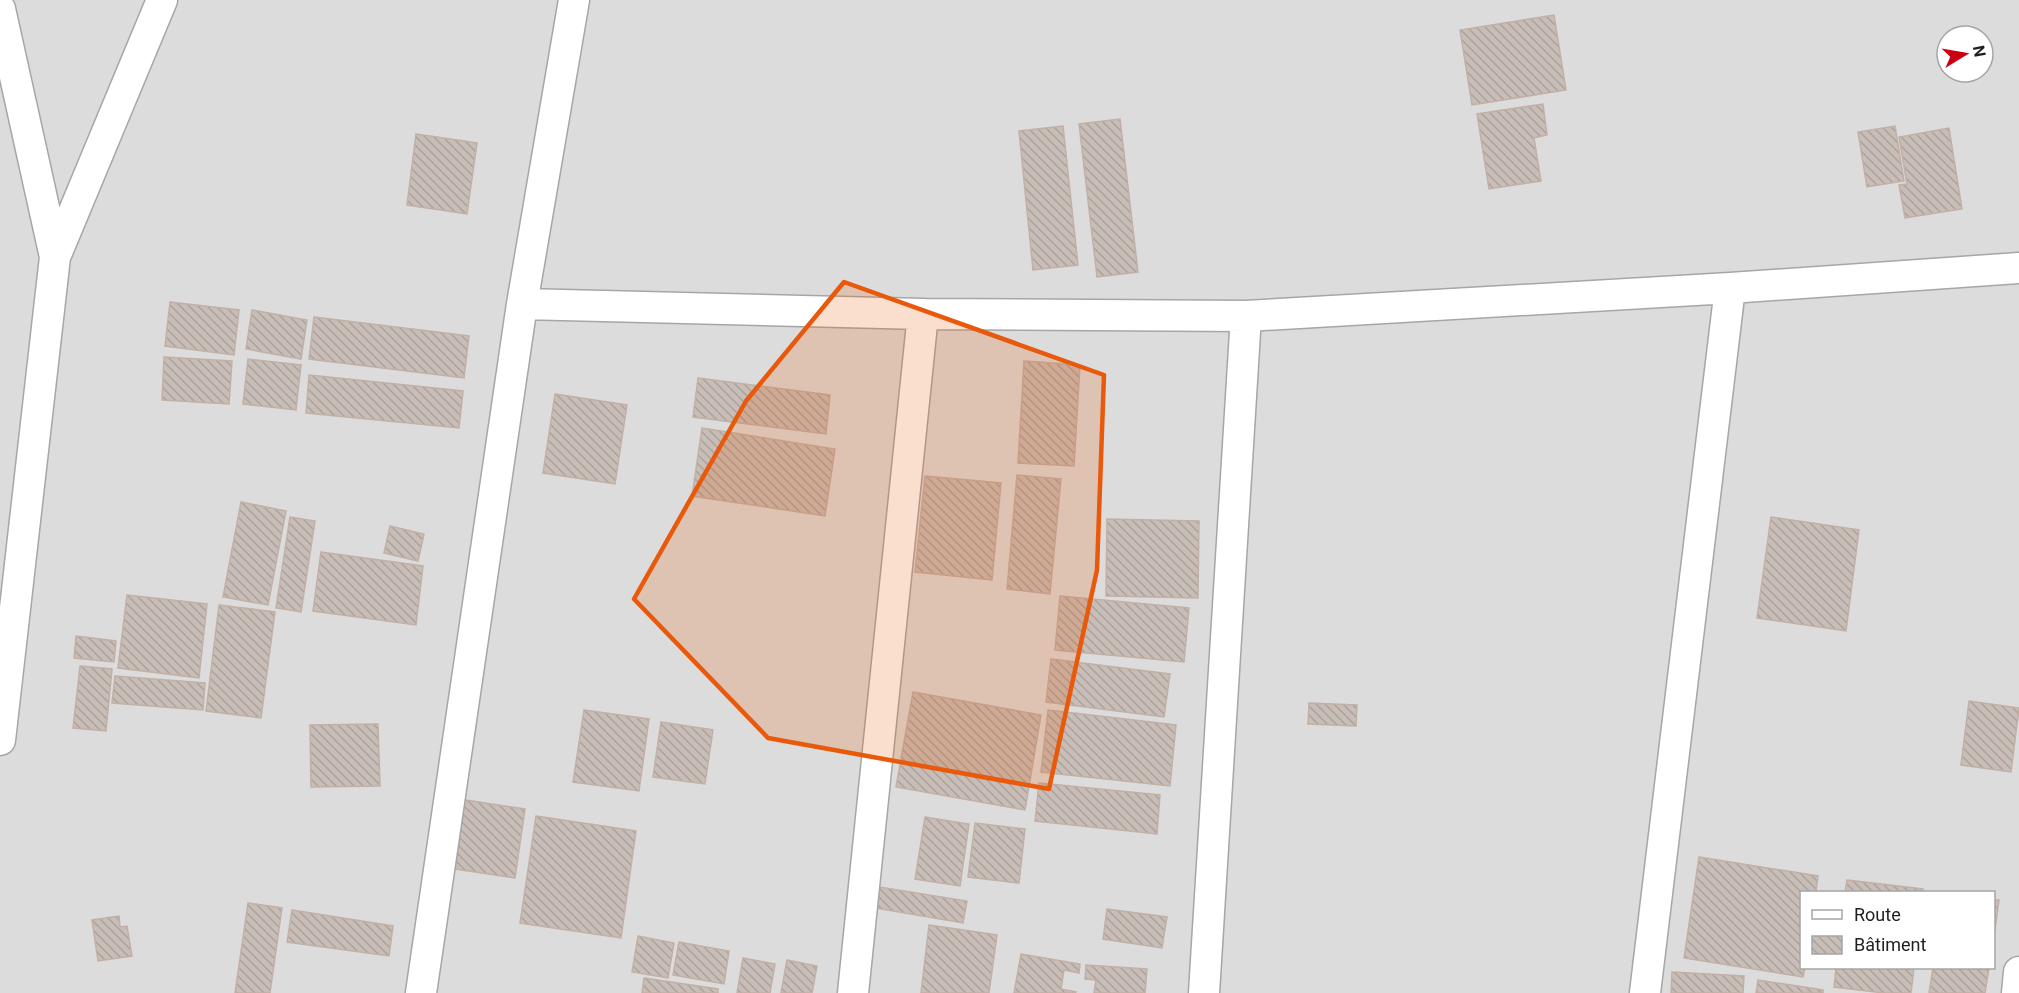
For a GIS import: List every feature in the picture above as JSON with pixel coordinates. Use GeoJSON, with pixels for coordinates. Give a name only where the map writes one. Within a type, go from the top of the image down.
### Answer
{"type":"FeatureCollection","features":[{"type":"Feature","properties":{"kind":"street"},"geometry":{"type":"LineString","coordinates":[[0,740],[55,257],[162,0]]}},
{"type":"Feature","properties":{"kind":"street"},"geometry":{"type":"LineString","coordinates":[[421,993],[522,303],[574,0]]}},
{"type":"Feature","properties":{"kind":"street"},"geometry":{"type":"LineString","coordinates":[[0,9],[55,257]]}},
{"type":"Feature","properties":{"kind":"street"},"geometry":{"type":"LineString","coordinates":[[522,303],[923,314],[1246,316],[1730,288],[2019,268]]}},
{"type":"Feature","properties":{"kind":"street"},"geometry":{"type":"LineString","coordinates":[[1645,993],[1730,288]]}},
{"type":"Feature","properties":{"kind":"street"},"geometry":{"type":"LineString","coordinates":[[853,993],[923,314]]}},
{"type":"Feature","properties":{"kind":"street"},"geometry":{"type":"LineString","coordinates":[[1204,993],[1246,316]]}},
{"type":"Feature","properties":{"kind":"street"},"geometry":{"type":"LineString","coordinates":[[2017,993],[2019,972]]}},
{"type":"Feature","properties":{"kind":"highlighted area"},"geometry":{"type":"Polygon","coordinates":[[[844,282],[1104,375],[1097,570],[1049,789],[768,738],[634,599],[746,401],[844,282]]]}},
{"type":"Feature","properties":{"kind":"shaded area"},"geometry":{"type":"Polygon","coordinates":[[[0,0],[2019,0],[2019,993],[0,993],[0,0]]]}},
{"type":"Feature","properties":{"kind":"building"},"geometry":{"type":"Polygon","coordinates":[[[1554,15],[1566,90],[1472,105],[1460,30],[1554,15]]]}},
{"type":"Feature","properties":{"kind":"building"},"geometry":{"type":"Polygon","coordinates":[[[1543,104],[1547,135],[1534,138],[1541,181],[1489,189],[1477,114],[1543,104]]]}},
{"type":"Feature","properties":{"kind":"building"},"geometry":{"type":"Polygon","coordinates":[[[1120,119],[1138,272],[1097,277],[1079,124],[1120,119]]]}},
{"type":"Feature","properties":{"kind":"building"},"geometry":{"type":"Polygon","coordinates":[[[1063,126],[1078,265],[1033,270],[1019,131],[1063,126]]]}},
{"type":"Feature","properties":{"kind":"building"},"geometry":{"type":"Polygon","coordinates":[[[1895,126],[1904,181],[1867,187],[1858,132],[1895,126]]]}},
{"type":"Feature","properties":{"kind":"building"},"geometry":{"type":"Polygon","coordinates":[[[1949,128],[1962,209],[1905,218],[1899,185],[1907,184],[1899,137],[1949,128]]]}},
{"type":"Feature","properties":{"kind":"building"},"geometry":{"type":"Polygon","coordinates":[[[416,134],[477,143],[467,214],[407,205],[416,134]]]}},
{"type":"Feature","properties":{"kind":"building"},"geometry":{"type":"Polygon","coordinates":[[[170,302],[239,310],[234,355],[165,346],[170,302]]]}},
{"type":"Feature","properties":{"kind":"building"},"geometry":{"type":"Polygon","coordinates":[[[252,310],[307,320],[301,359],[246,349],[252,310]]]}},
{"type":"Feature","properties":{"kind":"building"},"geometry":{"type":"Polygon","coordinates":[[[314,317],[469,336],[464,378],[309,359],[314,317]]]}},
{"type":"Feature","properties":{"kind":"building"},"geometry":{"type":"Polygon","coordinates":[[[164,357],[232,361],[229,404],[162,400],[164,357]]]}},
{"type":"Feature","properties":{"kind":"building"},"geometry":{"type":"Polygon","coordinates":[[[248,359],[301,365],[296,410],[243,404],[248,359]]]}},
{"type":"Feature","properties":{"kind":"building"},"geometry":{"type":"Polygon","coordinates":[[[1024,361],[1080,365],[1074,466],[1018,463],[1024,361]]]}},
{"type":"Feature","properties":{"kind":"building"},"geometry":{"type":"Polygon","coordinates":[[[309,375],[463,391],[459,428],[306,413],[309,375]]]}},
{"type":"Feature","properties":{"kind":"building"},"geometry":{"type":"Polygon","coordinates":[[[698,378],[830,395],[826,434],[693,417],[698,378]]]}},
{"type":"Feature","properties":{"kind":"building"},"geometry":{"type":"Polygon","coordinates":[[[555,394],[627,405],[615,484],[543,473],[555,394]]]}},
{"type":"Feature","properties":{"kind":"building"},"geometry":{"type":"Polygon","coordinates":[[[702,428],[835,449],[825,516],[692,496],[702,428]]]}},
{"type":"Feature","properties":{"kind":"building"},"geometry":{"type":"Polygon","coordinates":[[[1017,475],[1061,479],[1050,594],[1007,589],[1017,475]]]}},
{"type":"Feature","properties":{"kind":"building"},"geometry":{"type":"Polygon","coordinates":[[[925,476],[1001,483],[992,580],[915,572],[925,476]]]}},
{"type":"Feature","properties":{"kind":"building"},"geometry":{"type":"Polygon","coordinates":[[[241,502],[286,511],[268,605],[223,597],[241,502]]]}},
{"type":"Feature","properties":{"kind":"building"},"geometry":{"type":"Polygon","coordinates":[[[290,517],[315,521],[301,612],[276,608],[290,517]]]}},
{"type":"Feature","properties":{"kind":"building"},"geometry":{"type":"Polygon","coordinates":[[[1771,517],[1859,530],[1846,631],[1757,618],[1771,517]]]}},
{"type":"Feature","properties":{"kind":"building"},"geometry":{"type":"Polygon","coordinates":[[[1107,519],[1199,521],[1198,598],[1106,596],[1107,519]]]}},
{"type":"Feature","properties":{"kind":"building"},"geometry":{"type":"Polygon","coordinates":[[[390,526],[424,534],[418,561],[384,553],[390,526]]]}},
{"type":"Feature","properties":{"kind":"building"},"geometry":{"type":"Polygon","coordinates":[[[321,552],[423,566],[416,625],[313,611],[321,552]]]}},
{"type":"Feature","properties":{"kind":"building"},"geometry":{"type":"Polygon","coordinates":[[[127,595],[207,604],[199,678],[118,668],[127,595]]]}},
{"type":"Feature","properties":{"kind":"building"},"geometry":{"type":"Polygon","coordinates":[[[1060,596],[1189,608],[1184,662],[1055,650],[1060,596]]]}},
{"type":"Feature","properties":{"kind":"building"},"geometry":{"type":"Polygon","coordinates":[[[219,605],[275,612],[261,718],[206,711],[219,605]]]}},
{"type":"Feature","properties":{"kind":"building"},"geometry":{"type":"Polygon","coordinates":[[[76,636],[116,641],[114,662],[74,658],[76,636]]]}},
{"type":"Feature","properties":{"kind":"building"},"geometry":{"type":"Polygon","coordinates":[[[1051,659],[1170,674],[1164,717],[1046,702],[1051,659]]]}},
{"type":"Feature","properties":{"kind":"building"},"geometry":{"type":"Polygon","coordinates":[[[80,666],[112,669],[106,731],[73,728],[80,666]]]}},
{"type":"Feature","properties":{"kind":"building"},"geometry":{"type":"Polygon","coordinates":[[[115,676],[205,683],[203,710],[112,703],[115,676]]]}},
{"type":"Feature","properties":{"kind":"building"},"geometry":{"type":"Polygon","coordinates":[[[913,692],[1041,715],[1025,810],[896,787],[913,692]]]}},
{"type":"Feature","properties":{"kind":"building"},"geometry":{"type":"Polygon","coordinates":[[[1969,701],[2019,708],[2011,772],[1961,765],[1969,701]]]}},
{"type":"Feature","properties":{"kind":"building"},"geometry":{"type":"Polygon","coordinates":[[[1309,703],[1357,705],[1356,726],[1308,724],[1309,703]]]}},
{"type":"Feature","properties":{"kind":"building"},"geometry":{"type":"Polygon","coordinates":[[[584,710],[649,719],[639,791],[573,782],[584,710]]]}},
{"type":"Feature","properties":{"kind":"building"},"geometry":{"type":"Polygon","coordinates":[[[1048,710],[1176,725],[1170,786],[1041,772],[1048,710]]]}},
{"type":"Feature","properties":{"kind":"building"},"geometry":{"type":"Polygon","coordinates":[[[661,722],[713,730],[705,784],[653,777],[661,722]]]}},
{"type":"Feature","properties":{"kind":"building"},"geometry":{"type":"Polygon","coordinates":[[[378,724],[380,786],[311,787],[310,725],[378,724]]]}},
{"type":"Feature","properties":{"kind":"building"},"geometry":{"type":"Polygon","coordinates":[[[1039,783],[1160,795],[1157,834],[1035,821],[1039,783]]]}},
{"type":"Feature","properties":{"kind":"building"},"geometry":{"type":"Polygon","coordinates":[[[459,799],[525,809],[515,878],[449,868],[459,799]]]}},
{"type":"Feature","properties":{"kind":"building"},"geometry":{"type":"Polygon","coordinates":[[[536,816],[636,831],[621,938],[520,923],[536,816]]]}},
{"type":"Feature","properties":{"kind":"building"},"geometry":{"type":"Polygon","coordinates":[[[925,817],[969,824],[960,886],[915,879],[925,817]]]}},
{"type":"Feature","properties":{"kind":"building"},"geometry":{"type":"Polygon","coordinates":[[[975,823],[1025,829],[1019,883],[968,877],[975,823]]]}},
{"type":"Feature","properties":{"kind":"building"},"geometry":{"type":"Polygon","coordinates":[[[1699,857],[1818,876],[1816,891],[1800,891],[1800,969],[1805,969],[1803,977],[1684,958],[1699,857]]]}},
{"type":"Feature","properties":{"kind":"building"},"geometry":{"type":"Polygon","coordinates":[[[1847,880],[1923,889],[1923,891],[1845,891],[1847,880]]]}},
{"type":"Feature","properties":{"kind":"building"},"geometry":{"type":"Polygon","coordinates":[[[879,887],[967,901],[963,923],[875,908],[879,887]]]}},
{"type":"Feature","properties":{"kind":"building"},"geometry":{"type":"Polygon","coordinates":[[[1995,900],[1999,900],[1995,930],[1995,900]]]}},
{"type":"Feature","properties":{"kind":"building"},"geometry":{"type":"Polygon","coordinates":[[[248,903],[282,908],[270,993],[235,993],[248,903]]]}},
{"type":"Feature","properties":{"kind":"building"},"geometry":{"type":"Polygon","coordinates":[[[1107,909],[1167,917],[1162,948],[1103,939],[1107,909]]]}},
{"type":"Feature","properties":{"kind":"building"},"geometry":{"type":"Polygon","coordinates":[[[292,910],[393,926],[389,956],[287,942],[292,910]]]}},
{"type":"Feature","properties":{"kind":"building"},"geometry":{"type":"Polygon","coordinates":[[[119,916],[120,927],[127,926],[132,956],[98,961],[92,920],[119,916]]]}},
{"type":"Feature","properties":{"kind":"building"},"geometry":{"type":"Polygon","coordinates":[[[929,925],[997,935],[989,993],[921,993],[929,925]]]}},
{"type":"Feature","properties":{"kind":"building"},"geometry":{"type":"Polygon","coordinates":[[[638,936],[674,943],[668,978],[632,972],[638,936]]]}},
{"type":"Feature","properties":{"kind":"building"},"geometry":{"type":"Polygon","coordinates":[[[679,942],[729,951],[724,984],[673,975],[679,942]]]}},
{"type":"Feature","properties":{"kind":"building"},"geometry":{"type":"Polygon","coordinates":[[[1021,954],[1080,964],[1079,973],[1064,970],[1061,989],[1076,992],[1014,993],[1021,954]]]}},
{"type":"Feature","properties":{"kind":"building"},"geometry":{"type":"Polygon","coordinates":[[[743,958],[775,964],[770,993],[737,993],[743,958]]]}},
{"type":"Feature","properties":{"kind":"building"},"geometry":{"type":"Polygon","coordinates":[[[787,960],[817,966],[812,993],[781,993],[787,960]]]}},
{"type":"Feature","properties":{"kind":"building"},"geometry":{"type":"Polygon","coordinates":[[[1086,965],[1147,969],[1145,993],[1094,993],[1096,980],[1085,979],[1086,965]]]}},
{"type":"Feature","properties":{"kind":"building"},"geometry":{"type":"Polygon","coordinates":[[[1836,969],[1914,969],[1911,993],[1884,993],[1834,987],[1836,969]]]}},
{"type":"Feature","properties":{"kind":"building"},"geometry":{"type":"Polygon","coordinates":[[[1933,969],[1989,969],[1985,993],[1929,993],[1933,969]]]}},
{"type":"Feature","properties":{"kind":"building"},"geometry":{"type":"Polygon","coordinates":[[[1672,972],[1744,976],[1743,993],[1671,993],[1672,972]]]}},
{"type":"Feature","properties":{"kind":"building"},"geometry":{"type":"Polygon","coordinates":[[[644,978],[718,989],[718,993],[642,993],[644,978]]]}},
{"type":"Feature","properties":{"kind":"building"},"geometry":{"type":"Polygon","coordinates":[[[1758,980],[1823,990],[1823,993],[1756,993],[1758,980]]]}}]}
